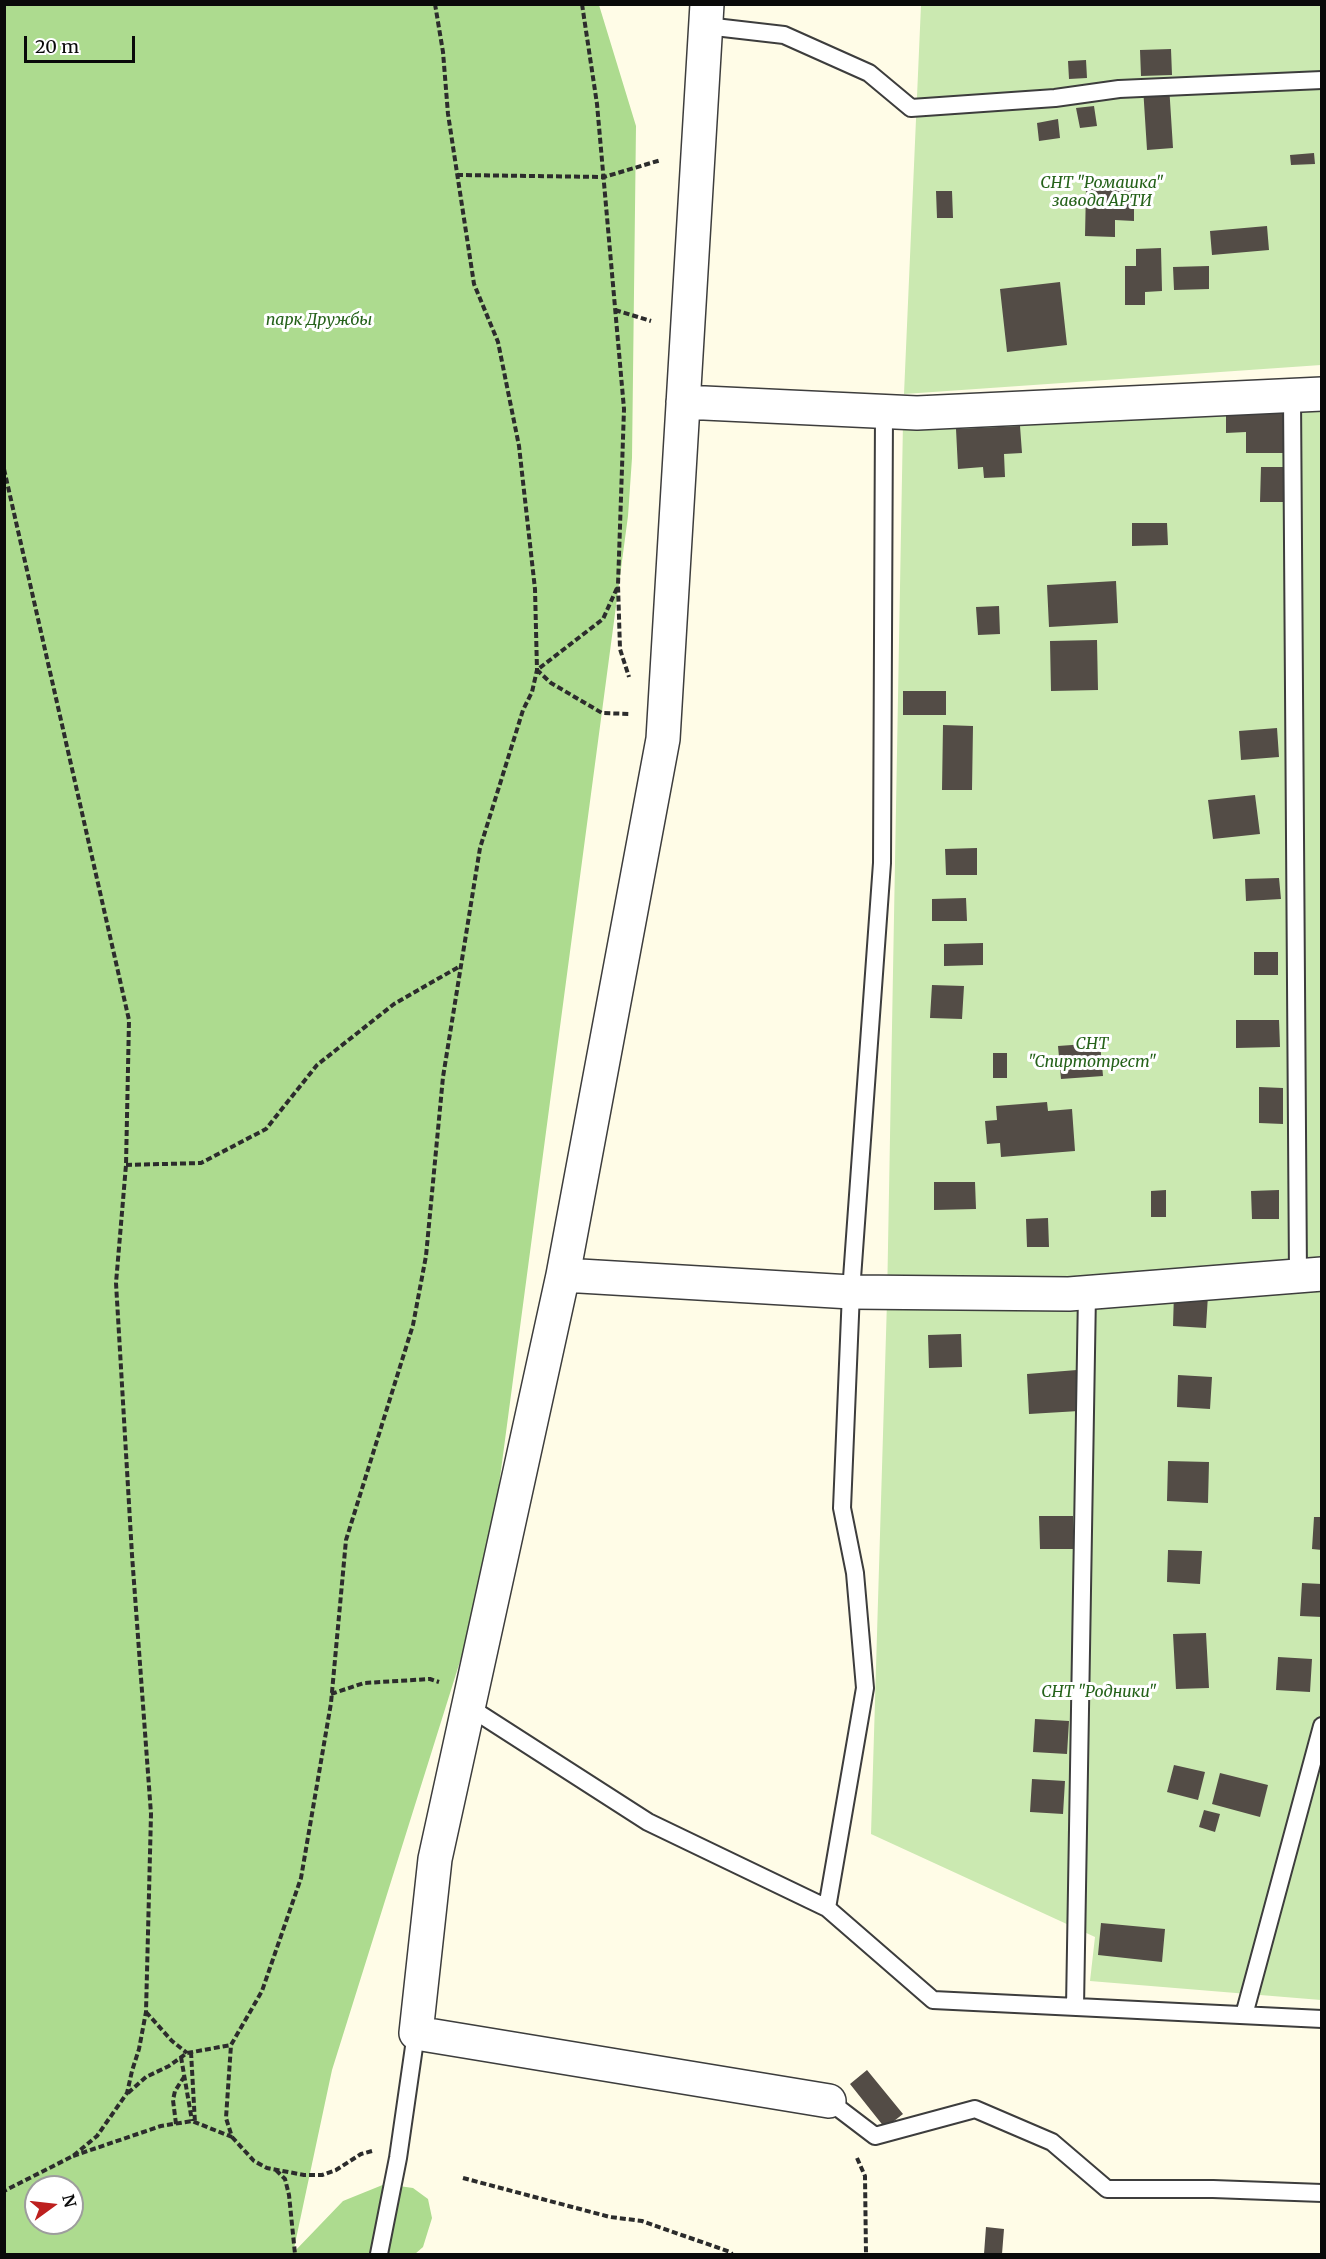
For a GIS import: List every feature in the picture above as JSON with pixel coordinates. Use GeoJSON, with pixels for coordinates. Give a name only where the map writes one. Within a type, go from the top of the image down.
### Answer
{"type":"FeatureCollection","features":[{"type":"Feature","properties":{"kind":"street"},"geometry":{"type":"LineString","coordinates":[[706,15],[663,739],[563,1275],[435,1859],[416,2033],[829,2101]]}},
{"type":"Feature","properties":{"kind":"street"},"geometry":{"type":"LineString","coordinates":[[683,402],[917,413],[1307,395]]}},
{"type":"Feature","properties":{"kind":"street"},"geometry":{"type":"LineString","coordinates":[[563,1275],[850,1292],[1069,1294],[1310,1275]]}},
{"type":"Feature","properties":{"kind":"lane"},"geometry":{"type":"LineString","coordinates":[[706,15],[784,35],[869,73],[911,108],[1055,98],[1119,89],[1322,80]]}},
{"type":"Feature","properties":{"kind":"lane"},"geometry":{"type":"LineString","coordinates":[[1307,395],[1310,1275]]}},
{"type":"Feature","properties":{"kind":"lane"},"geometry":{"type":"LineString","coordinates":[[827,1908],[865,1688],[855,1573],[842,1508],[850,1292],[882,862],[884,412]]}},
{"type":"Feature","properties":{"kind":"lane"},"geometry":{"type":"LineString","coordinates":[[1075,2007],[1087,1293]]}},
{"type":"Feature","properties":{"kind":"lane"},"geometry":{"type":"LineString","coordinates":[[469,1707],[648,1822],[827,1908],[933,2000],[1322,2019]]}},
{"type":"Feature","properties":{"kind":"lane"},"geometry":{"type":"LineString","coordinates":[[1244,2015],[1322,1726]]}},
{"type":"Feature","properties":{"kind":"lane"},"geometry":{"type":"LineString","coordinates":[[379,2254],[398,2158],[416,2033]]}},
{"type":"Feature","properties":{"kind":"lane"},"geometry":{"type":"LineString","coordinates":[[829,2101],[875,2136],[975,2109],[1052,2142],[1107,2189],[1213,2189],[1322,2193]]}},
{"type":"Feature","properties":{"kind":"path"},"geometry":{"type":"LineString","coordinates":[[398,2158],[374,2150],[360,2154],[336,2170],[322,2175],[304,2175],[267,2168],[254,2161],[232,2137],[226,2118],[231,2045],[262,1991],[301,1878],[331,1694],[346,1540],[413,1325],[426,1256],[443,1077],[480,848],[523,710],[532,692],[537,670],[535,589],[519,446],[498,342],[474,284],[448,114],[443,52],[435,4]]}},
{"type":"Feature","properties":{"kind":"path"},"geometry":{"type":"LineString","coordinates":[[582,4],[597,104],[624,409],[618,585],[620,649],[630,682]]}},
{"type":"Feature","properties":{"kind":"path"},"geometry":{"type":"LineString","coordinates":[[457,175],[604,177],[651,162],[698,153]]}},
{"type":"Feature","properties":{"kind":"path"},"geometry":{"type":"LineString","coordinates":[[4,469],[129,1020],[126,1165],[116,1283],[132,1555],[151,1815],[146,2012],[140,2049],[127,2093]]}},
{"type":"Feature","properties":{"kind":"path"},"geometry":{"type":"LineString","coordinates":[[537,670],[603,619],[618,585]]}},
{"type":"Feature","properties":{"kind":"path"},"geometry":{"type":"LineString","coordinates":[[537,670],[551,683],[602,713],[640,715]]}},
{"type":"Feature","properties":{"kind":"path"},"geometry":{"type":"LineString","coordinates":[[126,1165],[201,1163],[266,1129],[317,1065],[394,1004],[462,965]]}},
{"type":"Feature","properties":{"kind":"path"},"geometry":{"type":"LineString","coordinates":[[331,1694],[364,1683],[430,1679],[452,1687],[469,1707]]}},
{"type":"Feature","properties":{"kind":"path"},"geometry":{"type":"LineString","coordinates":[[146,2012],[172,2041],[189,2053]]}},
{"type":"Feature","properties":{"kind":"path"},"geometry":{"type":"LineString","coordinates":[[73,2156],[97,2136],[127,2093],[146,2077],[168,2067],[189,2053],[231,2045]]}},
{"type":"Feature","properties":{"kind":"path"},"geometry":{"type":"LineString","coordinates":[[189,2053],[193,2122]]}},
{"type":"Feature","properties":{"kind":"path"},"geometry":{"type":"LineString","coordinates":[[182,2057],[193,2122]]}},
{"type":"Feature","properties":{"kind":"path"},"geometry":{"type":"LineString","coordinates":[[176,2124],[173,2100],[175,2091],[185,2077]]}},
{"type":"Feature","properties":{"kind":"path"},"geometry":{"type":"LineString","coordinates":[[4,2191],[73,2156],[161,2126],[193,2122],[232,2137]]}},
{"type":"Feature","properties":{"kind":"path"},"geometry":{"type":"LineString","coordinates":[[855,2155],[865,2176],[866,2254]]}},
{"type":"Feature","properties":{"kind":"path"},"geometry":{"type":"LineString","coordinates":[[276,2169],[285,2179],[289,2195],[295,2254]]}},
{"type":"Feature","properties":{"kind":"path"},"geometry":{"type":"LineString","coordinates":[[463,2178],[610,2217],[642,2221],[732,2254]]}},
{"type":"Feature","properties":{"kind":"green space","name":"парк Дружбы"},"geometry":{"type":"Polygon","coordinates":[[[5,5],[599,5],[636,126],[632,458],[628,516],[487,1575],[332,2070],[293,2253],[343,2201],[385,2184],[413,2188],[428,2199],[432,2218],[423,2247],[415,2254],[5,2254],[5,5]]]}},
{"type":"Feature","properties":{"kind":"green space","name":"СНТ \"Ромашка\" завода АРТИ"},"geometry":{"type":"Polygon","coordinates":[[[921,5],[1321,5],[1321,365],[904,394],[921,5]]]}},
{"type":"Feature","properties":{"kind":"green space"},"geometry":{"type":"Polygon","coordinates":[[[1321,388],[1321,2000],[1090,1981],[1095,1937],[871,1834],[887,1301],[903,422],[1321,388]]]}},
{"type":"Feature","properties":{"kind":"building"},"geometry":{"type":"Polygon","coordinates":[[[1171,49],[1172,75],[1141,76],[1140,50],[1171,49]]]}},
{"type":"Feature","properties":{"kind":"building"},"geometry":{"type":"Polygon","coordinates":[[[1086,60],[1087,78],[1069,79],[1068,61],[1086,60]]]}},
{"type":"Feature","properties":{"kind":"building"},"geometry":{"type":"Polygon","coordinates":[[[1169,85],[1173,148],[1147,150],[1143,87],[1169,85]]]}},
{"type":"Feature","properties":{"kind":"building"},"geometry":{"type":"Polygon","coordinates":[[[1094,106],[1097,126],[1080,128],[1076,108],[1094,106]]]}},
{"type":"Feature","properties":{"kind":"building"},"geometry":{"type":"Polygon","coordinates":[[[1058,119],[1060,138],[1039,141],[1037,123],[1058,119]]]}},
{"type":"Feature","properties":{"kind":"building"},"geometry":{"type":"Polygon","coordinates":[[[1314,153],[1315,164],[1291,165],[1290,155],[1314,153]]]}},
{"type":"Feature","properties":{"kind":"building"},"geometry":{"type":"Polygon","coordinates":[[[1086,189],[1134,190],[1134,221],[1115,220],[1115,237],[1085,236],[1086,189]]]}},
{"type":"Feature","properties":{"kind":"building"},"geometry":{"type":"Polygon","coordinates":[[[936,191],[952,191],[953,218],[937,218],[936,191]]]}},
{"type":"Feature","properties":{"kind":"building"},"geometry":{"type":"Polygon","coordinates":[[[1267,226],[1269,250],[1212,255],[1210,231],[1267,226]]]}},
{"type":"Feature","properties":{"kind":"building"},"geometry":{"type":"Polygon","coordinates":[[[1161,248],[1162,291],[1145,292],[1145,305],[1125,305],[1125,266],[1136,266],[1136,249],[1161,248]]]}},
{"type":"Feature","properties":{"kind":"building"},"geometry":{"type":"Polygon","coordinates":[[[1209,266],[1209,289],[1174,290],[1173,267],[1209,266]]]}},
{"type":"Feature","properties":{"kind":"building"},"geometry":{"type":"Polygon","coordinates":[[[1060,282],[1067,345],[1007,352],[1000,289],[1060,282]]]}},
{"type":"Feature","properties":{"kind":"building"},"geometry":{"type":"Polygon","coordinates":[[[1226,401],[1291,401],[1291,453],[1246,453],[1246,432],[1226,433],[1226,401]]]}},
{"type":"Feature","properties":{"kind":"building"},"geometry":{"type":"Polygon","coordinates":[[[1020,426],[1022,453],[1004,454],[1005,477],[984,478],[983,467],[958,469],[956,429],[1020,426]]]}},
{"type":"Feature","properties":{"kind":"building"},"geometry":{"type":"Polygon","coordinates":[[[1261,467],[1288,467],[1287,502],[1260,502],[1261,467]]]}},
{"type":"Feature","properties":{"kind":"building"},"geometry":{"type":"Polygon","coordinates":[[[1132,523],[1167,523],[1168,545],[1132,546],[1132,523]]]}},
{"type":"Feature","properties":{"kind":"building"},"geometry":{"type":"Polygon","coordinates":[[[1116,581],[1118,623],[1049,627],[1047,585],[1116,581]]]}},
{"type":"Feature","properties":{"kind":"building"},"geometry":{"type":"Polygon","coordinates":[[[999,606],[1000,634],[978,635],[976,607],[999,606]]]}},
{"type":"Feature","properties":{"kind":"building"},"geometry":{"type":"Polygon","coordinates":[[[1097,640],[1098,690],[1051,691],[1050,641],[1097,640]]]}},
{"type":"Feature","properties":{"kind":"building"},"geometry":{"type":"Polygon","coordinates":[[[903,691],[946,691],[946,715],[903,715],[903,691]]]}},
{"type":"Feature","properties":{"kind":"building"},"geometry":{"type":"Polygon","coordinates":[[[943,725],[973,726],[972,790],[942,790],[943,725]]]}},
{"type":"Feature","properties":{"kind":"building"},"geometry":{"type":"Polygon","coordinates":[[[1277,728],[1279,757],[1241,760],[1239,731],[1277,728]]]}},
{"type":"Feature","properties":{"kind":"building"},"geometry":{"type":"Polygon","coordinates":[[[1255,795],[1260,834],[1213,839],[1208,800],[1255,795]]]}},
{"type":"Feature","properties":{"kind":"building"},"geometry":{"type":"Polygon","coordinates":[[[977,848],[977,875],[946,875],[945,849],[977,848]]]}},
{"type":"Feature","properties":{"kind":"building"},"geometry":{"type":"Polygon","coordinates":[[[1279,878],[1281,899],[1246,901],[1245,879],[1279,878]]]}},
{"type":"Feature","properties":{"kind":"building"},"geometry":{"type":"Polygon","coordinates":[[[966,898],[967,921],[932,921],[932,899],[966,898]]]}},
{"type":"Feature","properties":{"kind":"building"},"geometry":{"type":"Polygon","coordinates":[[[983,943],[983,965],[944,966],[944,944],[983,943]]]}},
{"type":"Feature","properties":{"kind":"building"},"geometry":{"type":"Polygon","coordinates":[[[1254,952],[1278,952],[1278,975],[1254,975],[1254,952]]]}},
{"type":"Feature","properties":{"kind":"building"},"geometry":{"type":"Polygon","coordinates":[[[932,985],[964,986],[962,1019],[930,1018],[932,985]]]}},
{"type":"Feature","properties":{"kind":"building"},"geometry":{"type":"Polygon","coordinates":[[[1236,1020],[1279,1020],[1280,1047],[1236,1048],[1236,1020]]]}},
{"type":"Feature","properties":{"kind":"building"},"geometry":{"type":"Polygon","coordinates":[[[1100,1043],[1103,1076],[1061,1079],[1058,1046],[1100,1043]]]}},
{"type":"Feature","properties":{"kind":"building"},"geometry":{"type":"Polygon","coordinates":[[[993,1053],[1007,1053],[1007,1078],[993,1078],[993,1053]]]}},
{"type":"Feature","properties":{"kind":"building"},"geometry":{"type":"Polygon","coordinates":[[[1259,1087],[1283,1088],[1283,1124],[1259,1123],[1259,1087]]]}},
{"type":"Feature","properties":{"kind":"building"},"geometry":{"type":"Polygon","coordinates":[[[1047,1102],[1048,1111],[1072,1109],[1075,1151],[1001,1157],[1000,1143],[987,1144],[985,1121],[997,1120],[996,1106],[1047,1102]]]}},
{"type":"Feature","properties":{"kind":"building"},"geometry":{"type":"Polygon","coordinates":[[[934,1182],[975,1182],[976,1209],[934,1210],[934,1182]]]}},
{"type":"Feature","properties":{"kind":"building"},"geometry":{"type":"Polygon","coordinates":[[[1166,1190],[1166,1217],[1151,1217],[1151,1191],[1166,1190]]]}},
{"type":"Feature","properties":{"kind":"building"},"geometry":{"type":"Polygon","coordinates":[[[1279,1190],[1279,1219],[1252,1219],[1251,1191],[1279,1190]]]}},
{"type":"Feature","properties":{"kind":"building"},"geometry":{"type":"Polygon","coordinates":[[[1048,1218],[1049,1247],[1027,1247],[1026,1219],[1048,1218]]]}},
{"type":"Feature","properties":{"kind":"building"},"geometry":{"type":"Polygon","coordinates":[[[1174,1293],[1208,1295],[1206,1328],[1173,1326],[1174,1293]]]}},
{"type":"Feature","properties":{"kind":"building"},"geometry":{"type":"Polygon","coordinates":[[[961,1334],[962,1367],[929,1368],[928,1335],[961,1334]]]}},
{"type":"Feature","properties":{"kind":"building"},"geometry":{"type":"Polygon","coordinates":[[[1077,1370],[1079,1411],[1029,1414],[1027,1374],[1077,1370]]]}},
{"type":"Feature","properties":{"kind":"building"},"geometry":{"type":"Polygon","coordinates":[[[1178,1375],[1212,1377],[1210,1409],[1177,1407],[1178,1375]]]}},
{"type":"Feature","properties":{"kind":"building"},"geometry":{"type":"Polygon","coordinates":[[[1168,1461],[1209,1462],[1208,1503],[1167,1501],[1168,1461]]]}},
{"type":"Feature","properties":{"kind":"building"},"geometry":{"type":"Polygon","coordinates":[[[1039,1516],[1073,1516],[1073,1549],[1040,1549],[1039,1516]]]}},
{"type":"Feature","properties":{"kind":"building"},"geometry":{"type":"Polygon","coordinates":[[[1314,1517],[1322,1517],[1322,1550],[1312,1549],[1314,1517]]]}},
{"type":"Feature","properties":{"kind":"building"},"geometry":{"type":"Polygon","coordinates":[[[1168,1550],[1202,1551],[1200,1584],[1167,1582],[1168,1550]]]}},
{"type":"Feature","properties":{"kind":"building"},"geometry":{"type":"Polygon","coordinates":[[[1302,1583],[1322,1584],[1322,1617],[1300,1616],[1302,1583]]]}},
{"type":"Feature","properties":{"kind":"building"},"geometry":{"type":"Polygon","coordinates":[[[1206,1633],[1209,1688],[1176,1689],[1173,1634],[1206,1633]]]}},
{"type":"Feature","properties":{"kind":"building"},"geometry":{"type":"Polygon","coordinates":[[[1278,1657],[1312,1659],[1310,1692],[1276,1690],[1278,1657]]]}},
{"type":"Feature","properties":{"kind":"building"},"geometry":{"type":"Polygon","coordinates":[[[1035,1719],[1069,1721],[1067,1754],[1033,1752],[1035,1719]]]}},
{"type":"Feature","properties":{"kind":"building"},"geometry":{"type":"Polygon","coordinates":[[[1174,1765],[1205,1772],[1198,1800],[1167,1792],[1174,1765]]]}},
{"type":"Feature","properties":{"kind":"building"},"geometry":{"type":"Polygon","coordinates":[[[1220,1773],[1268,1785],[1260,1817],[1212,1804],[1220,1773]]]}},
{"type":"Feature","properties":{"kind":"building"},"geometry":{"type":"Polygon","coordinates":[[[1032,1779],[1065,1781],[1063,1814],[1030,1812],[1032,1779]]]}},
{"type":"Feature","properties":{"kind":"building"},"geometry":{"type":"Polygon","coordinates":[[[1204,1810],[1220,1814],[1215,1832],[1199,1827],[1204,1810]]]}},
{"type":"Feature","properties":{"kind":"building"},"geometry":{"type":"Polygon","coordinates":[[[1101,1923],[1165,1929],[1162,1962],[1098,1955],[1101,1923]]]}},
{"type":"Feature","properties":{"kind":"building"},"geometry":{"type":"Polygon","coordinates":[[[867,2070],[903,2114],[885,2128],[850,2084],[867,2070]]]}},
{"type":"Feature","properties":{"kind":"building"},"geometry":{"type":"Polygon","coordinates":[[[986,2227],[1004,2229],[1002,2254],[984,2254],[986,2227]]]}},
{"type":"Feature","properties":{"kind":"park label","name":"СНТ \"Спиртотрест\""},"geometry":{"type":"Point","coordinates":[1092,1053]}},
{"type":"Feature","properties":{"kind":"park label","name":"СНТ \"Родники\""},"geometry":{"type":"Point","coordinates":[1099,1692]}}]}
